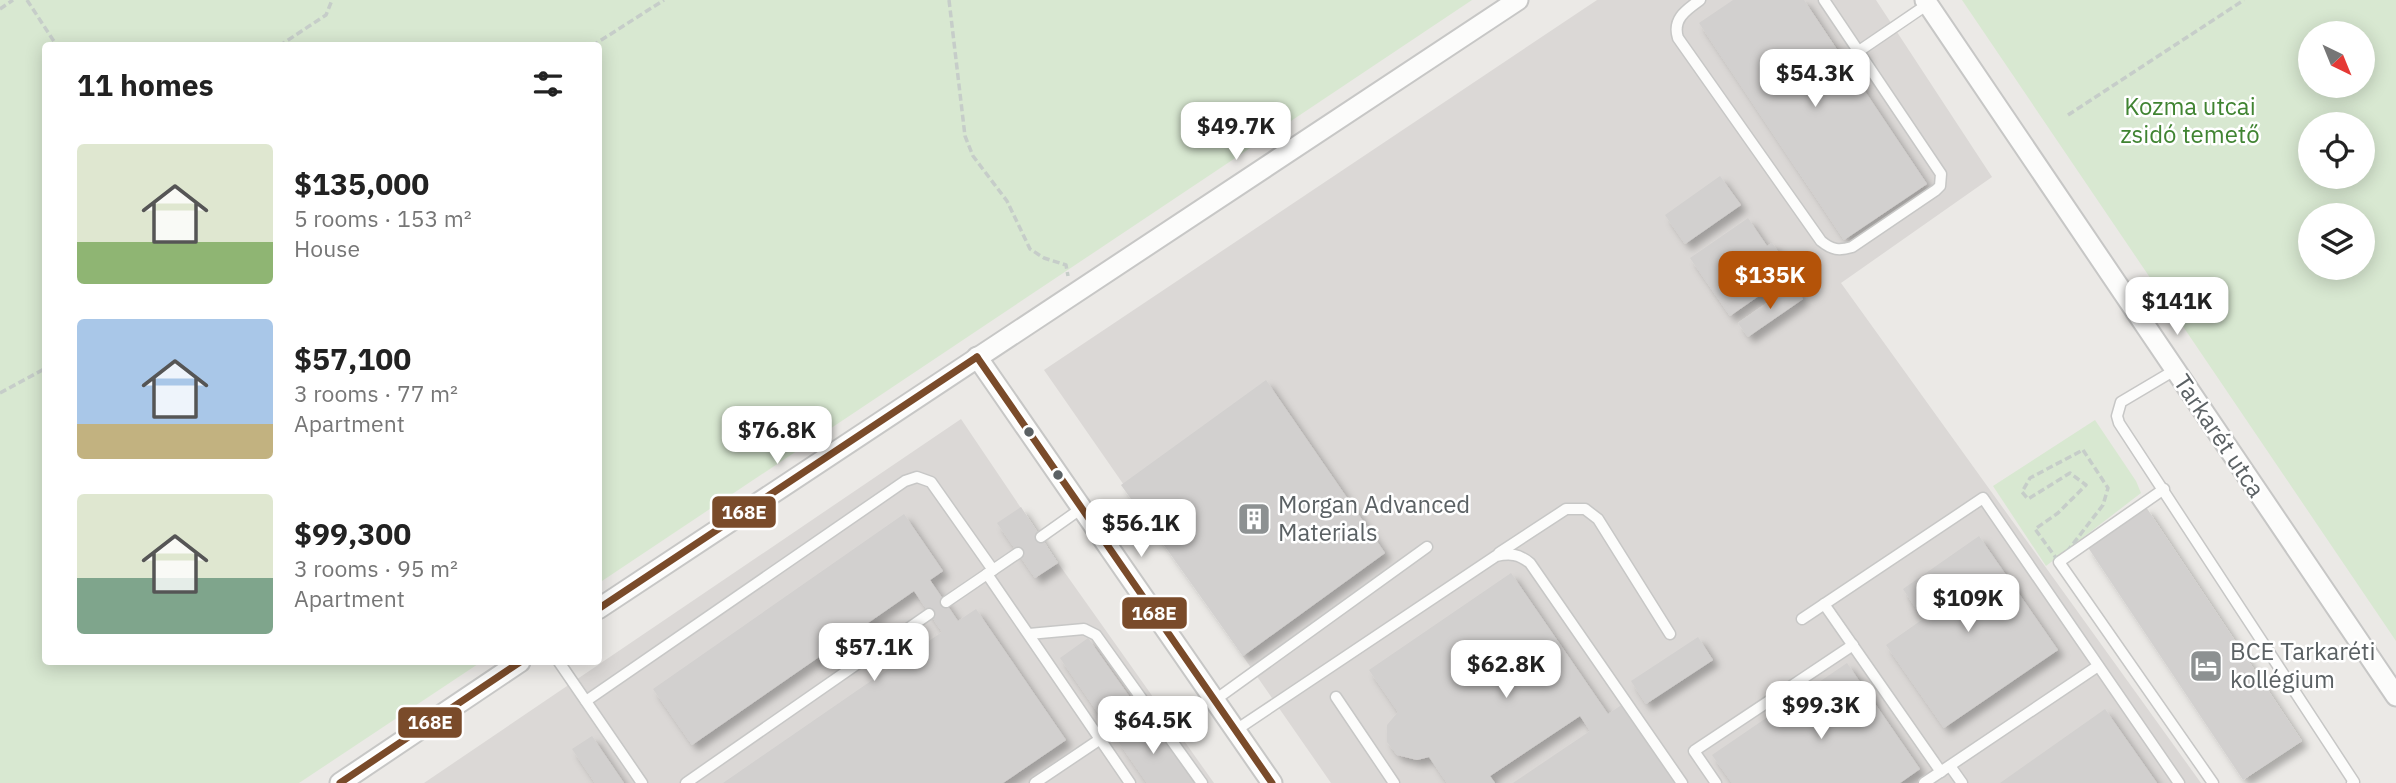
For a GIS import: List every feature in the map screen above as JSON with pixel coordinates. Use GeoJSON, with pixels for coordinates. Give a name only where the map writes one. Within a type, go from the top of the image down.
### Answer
{"type":"FeatureCollection","features":[{"type":"Feature","properties":{"kind":"street"},"geometry":{"type":"LineString","coordinates":[[602,606],[1518,0]]}},
{"type":"Feature","properties":{"kind":"street","name":"Tarkarét utca"},"geometry":{"type":"LineString","coordinates":[[1927,2],[2396,696]]}},
{"type":"Feature","properties":{"kind":"street"},"geometry":{"type":"LineString","coordinates":[[977,357],[1272,783]]}},
{"type":"Feature","properties":{"kind":"street"},"geometry":{"type":"LineString","coordinates":[[340,783],[516,665]]}},
{"type":"Feature","properties":{"kind":"lane"},"geometry":{"type":"LineString","coordinates":[[1700,0],[1682,13],[1676,32],[1678,38],[1821,241],[1828,247],[1839,250],[1852,247],[1936,190],[1942,180],[1940,170],[1824,0]]}},
{"type":"Feature","properties":{"kind":"lane"},"geometry":{"type":"LineString","coordinates":[[1859,51],[1927,2]]}},
{"type":"Feature","properties":{"kind":"lane"},"geometry":{"type":"LineString","coordinates":[[2175,370],[2121,402],[2117,416],[2119,423],[2354,782],[2352,783]]}},
{"type":"Feature","properties":{"kind":"lane"},"geometry":{"type":"LineString","coordinates":[[586,701],[905,481],[917,477],[931,482],[1130,783]]}},
{"type":"Feature","properties":{"kind":"lane"},"geometry":{"type":"LineString","coordinates":[[2164,489],[2059,562],[2213,783]]}},
{"type":"Feature","properties":{"kind":"lane"},"geometry":{"type":"LineString","coordinates":[[1802,620],[1983,498],[2179,783]]}},
{"type":"Feature","properties":{"kind":"lane"},"geometry":{"type":"LineString","coordinates":[[1041,537],[1082,508]]}},
{"type":"Feature","properties":{"kind":"lane"},"geometry":{"type":"LineString","coordinates":[[1236,730],[1566,509],[1585,509],[1598,519],[1670,634]]}},
{"type":"Feature","properties":{"kind":"lane"},"geometry":{"type":"LineString","coordinates":[[1215,701],[1427,547]]}},
{"type":"Feature","properties":{"kind":"lane"},"geometry":{"type":"LineString","coordinates":[[946,602],[1017,553]]}},
{"type":"Feature","properties":{"kind":"lane"},"geometry":{"type":"LineString","coordinates":[[1496,555],[1517,554],[1530,563],[1682,783]]}},
{"type":"Feature","properties":{"kind":"lane"},"geometry":{"type":"LineString","coordinates":[[1825,604],[1941,772]]}},
{"type":"Feature","properties":{"kind":"lane"},"geometry":{"type":"LineString","coordinates":[[686,783],[929,614]]}},
{"type":"Feature","properties":{"kind":"lane"},"geometry":{"type":"LineString","coordinates":[[1029,634],[1084,629],[1096,635],[1202,783]]}},
{"type":"Feature","properties":{"kind":"lane"},"geometry":{"type":"LineString","coordinates":[[1716,783],[1694,751],[1853,645]]}},
{"type":"Feature","properties":{"kind":"lane"},"geometry":{"type":"LineString","coordinates":[[561,665],[642,783]]}},
{"type":"Feature","properties":{"kind":"lane"},"geometry":{"type":"LineString","coordinates":[[1924,783],[2098,666]]}},
{"type":"Feature","properties":{"kind":"lane"},"geometry":{"type":"LineString","coordinates":[[1336,696],[1394,783]]}},
{"type":"Feature","properties":{"kind":"lane"},"geometry":{"type":"LineString","coordinates":[[1035,783],[1148,707]]}},
{"type":"Feature","properties":{"kind":"lane"},"geometry":{"type":"LineString","coordinates":[[1950,766],[1962,783]]}},
{"type":"Feature","properties":{"kind":"path"},"geometry":{"type":"LineString","coordinates":[[0,9],[13,0]]}},
{"type":"Feature","properties":{"kind":"path"},"geometry":{"type":"LineString","coordinates":[[27,0],[54,42]]}},
{"type":"Feature","properties":{"kind":"path"},"geometry":{"type":"LineString","coordinates":[[285,42],[326,15],[332,0]]}},
{"type":"Feature","properties":{"kind":"path"},"geometry":{"type":"LineString","coordinates":[[598,42],[664,0]]}},
{"type":"Feature","properties":{"kind":"path"},"geometry":{"type":"LineString","coordinates":[[949,0],[965,136],[973,156],[1007,201],[1030,249],[1044,258],[1068,267],[1065,299]]}},
{"type":"Feature","properties":{"kind":"path"},"geometry":{"type":"LineString","coordinates":[[2068,115],[2244,0]]}},
{"type":"Feature","properties":{"kind":"path"},"geometry":{"type":"LineString","coordinates":[[0,393],[42,370]]}},
{"type":"Feature","properties":{"kind":"path"},"geometry":{"type":"LineString","coordinates":[[2084,450],[2108,488],[2103,505],[2059,562],[2035,528],[2058,513],[2086,485],[2070,473],[2028,499],[2022,492],[2030,478],[2084,450]]}},
{"type":"Feature","properties":{"kind":"shaded area"},"geometry":{"type":"Polygon","coordinates":[[[1597,0],[1876,0],[1992,177],[1841,283],[2201,783],[1331,783],[1044,370],[1597,0]]]}},
{"type":"Feature","properties":{"kind":"shaded area"},"geometry":{"type":"Polygon","coordinates":[[[961,419],[1058,563],[1214,783],[424,783],[598,665],[602,665],[602,662],[961,419]]]}},
{"type":"Feature","properties":{"kind":"green space"},"geometry":{"type":"Polygon","coordinates":[[[0,0],[1472,0],[602,581],[602,42],[42,42],[42,665],[476,665],[299,783],[0,783],[0,0]]]}},
{"type":"Feature","properties":{"kind":"green space","name":"Kozma utcai zsidó temető"},"geometry":{"type":"Polygon","coordinates":[[[1962,0],[2396,0],[2396,641],[1962,0]]]}},
{"type":"Feature","properties":{"kind":"green space"},"geometry":{"type":"Polygon","coordinates":[[[2095,420],[2136,481],[2141,493],[2046,566],[1993,486],[2095,420]]]}},
{"type":"Feature","properties":{"kind":"building"},"geometry":{"type":"Polygon","coordinates":[[[1733,0],[1804,0],[1927,184],[1844,240],[1699,23],[1733,0]]]}},
{"type":"Feature","properties":{"kind":"building"},"geometry":{"type":"Polygon","coordinates":[[[1720,176],[1741,205],[1685,244],[1665,215],[1720,176]]]}},
{"type":"Feature","properties":{"kind":"building"},"geometry":{"type":"Polygon","coordinates":[[[1748,218],[1767,246],[1772,243],[1793,272],[1730,316],[1690,258],[1748,218]]]}},
{"type":"Feature","properties":{"kind":"building"},"geometry":{"type":"Polygon","coordinates":[[[1793,285],[1803,299],[1748,337],[1738,323],[1793,285]]]}},
{"type":"Feature","properties":{"kind":"building","name":"Morgan Advanced Materials"},"geometry":{"type":"Polygon","coordinates":[[[1266,380],[1385,553],[1243,656],[1121,485],[1266,380]]]}},
{"type":"Feature","properties":{"kind":"building"},"geometry":{"type":"Polygon","coordinates":[[[1021,507],[1058,563],[1035,578],[997,523],[1021,507]]]}},
{"type":"Feature","properties":{"kind":"building"},"geometry":{"type":"Polygon","coordinates":[[[2146,507],[2302,741],[2243,780],[2087,546],[2146,507]]]}},
{"type":"Feature","properties":{"kind":"building"},"geometry":{"type":"Polygon","coordinates":[[[904,514],[943,571],[930,580],[958,621],[976,609],[1066,740],[1003,783],[723,783],[942,632],[914,591],[692,745],[653,689],[904,514]]]}},
{"type":"Feature","properties":{"kind":"building"},"geometry":{"type":"Polygon","coordinates":[[[1979,536],[2058,650],[1944,728],[1886,645],[1923,619],[1903,589],[1979,536]]]}},
{"type":"Feature","properties":{"kind":"building"},"geometry":{"type":"Polygon","coordinates":[[[1511,573],[1608,714],[1623,704],[1678,783],[1513,783],[1590,731],[1580,716],[1490,776],[1495,783],[1447,783],[1429,757],[1417,760],[1397,755],[1387,742],[1387,725],[1398,712],[1369,670],[1511,573]]]}},
{"type":"Feature","properties":{"kind":"building"},"geometry":{"type":"Polygon","coordinates":[[[1698,637],[1713,660],[1646,704],[1631,681],[1698,637]]]}},
{"type":"Feature","properties":{"kind":"building"},"geometry":{"type":"Polygon","coordinates":[[[1088,638],[1129,696],[1100,716],[1060,658],[1088,638]]]}},
{"type":"Feature","properties":{"kind":"building"},"geometry":{"type":"Polygon","coordinates":[[[1847,663],[1920,769],[1900,783],[1732,783],[1712,755],[1847,663]]]}},
{"type":"Feature","properties":{"kind":"building"},"geometry":{"type":"Polygon","coordinates":[[[2105,709],[2157,783],[2000,783],[2105,709]]]}},
{"type":"Feature","properties":{"kind":"building"},"geometry":{"type":"Polygon","coordinates":[[[1149,718],[1194,783],[1147,783],[1117,740],[1149,718]]]}},
{"type":"Feature","properties":{"kind":"building"},"geometry":{"type":"Polygon","coordinates":[[[592,736],[624,783],[595,783],[572,749],[592,736]]]}},
{"type":"Feature","properties":{"kind":"transit line","name":"168E"},"geometry":{"type":"LineString","coordinates":[[977,357],[1272,783]]}},
{"type":"Feature","properties":{"kind":"transit line","name":"168E"},"geometry":{"type":"LineString","coordinates":[[602,606],[977,357]]}},
{"type":"Feature","properties":{"kind":"transit line","name":"168E"},"geometry":{"type":"LineString","coordinates":[[340,783],[516,665]]}},
{"type":"Feature","properties":{"kind":"place","name":"Morgan Advanced Materials"},"geometry":{"type":"Point","coordinates":[1254,519]}},
{"type":"Feature","properties":{"kind":"place","name":"BCE Tarkaréti kollégium"},"geometry":{"type":"Point","coordinates":[2206,666]}}]}
